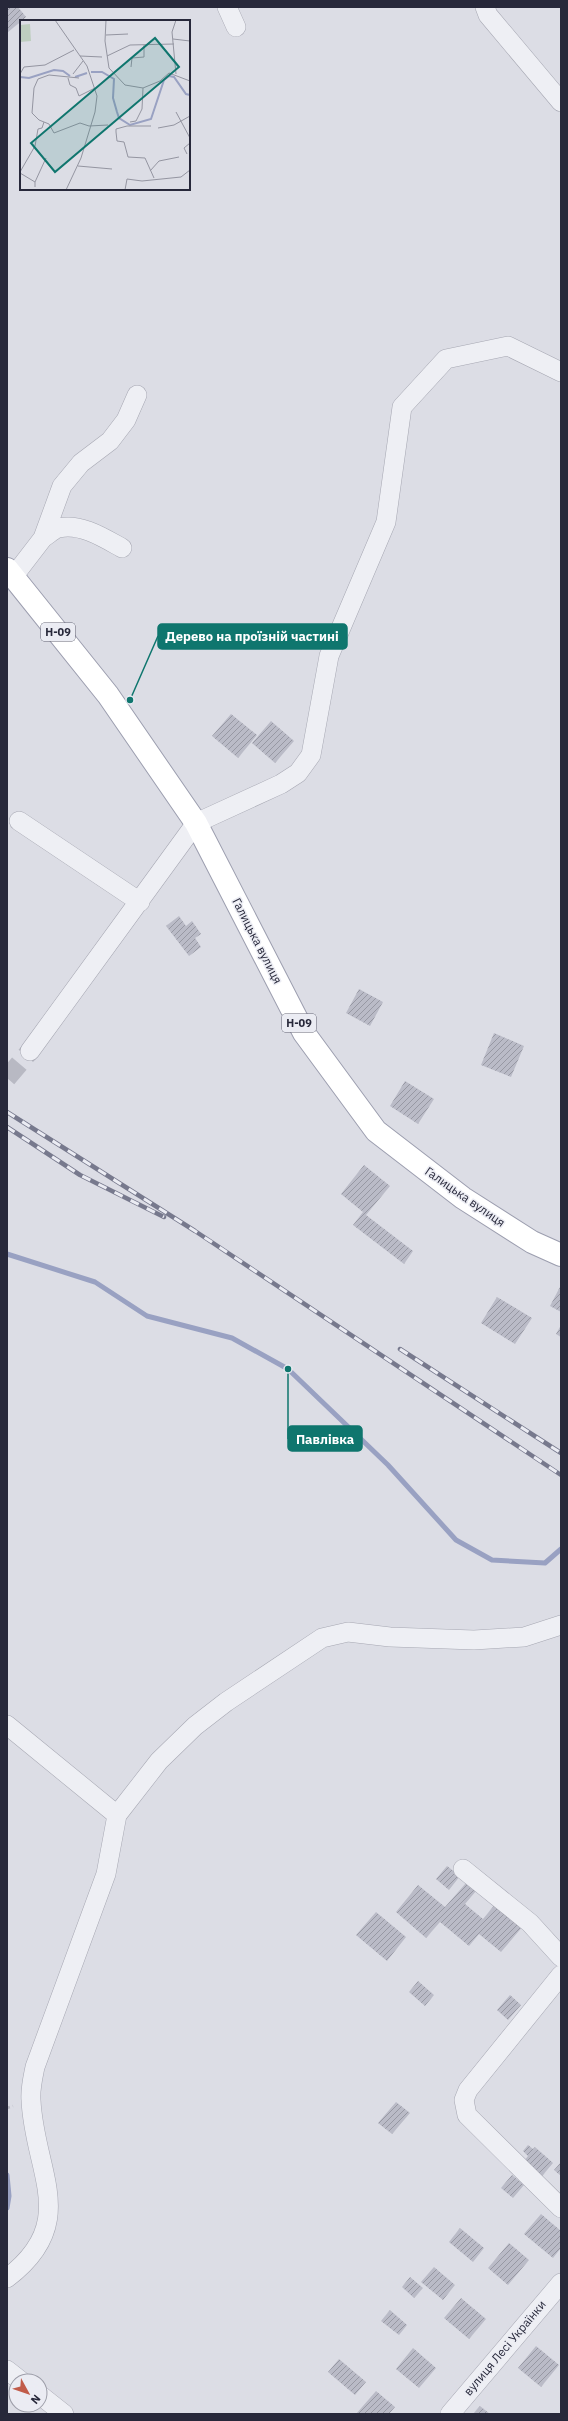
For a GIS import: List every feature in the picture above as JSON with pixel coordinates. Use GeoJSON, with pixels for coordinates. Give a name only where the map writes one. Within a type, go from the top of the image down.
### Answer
{"type":"FeatureCollection","features":[{"type":"Feature","properties":{"kind":"main road","name":"Галицька вулиця"},"geometry":{"type":"LineString","coordinates":[[10,573],[108,695],[196,823],[304,1033],[376,1131],[463,1198],[532,1242],[561,1255]]}},
{"type":"Feature","properties":{"kind":"street"},"geometry":{"type":"LineString","coordinates":[[227,7],[236,27]]}},
{"type":"Feature","properties":{"kind":"street"},"geometry":{"type":"LineString","coordinates":[[484,7],[488,15],[561,102]]}},
{"type":"Feature","properties":{"kind":"street"},"geometry":{"type":"LineString","coordinates":[[30,1051],[140,902],[196,823],[281,784],[298,772],[310,755],[329,656],[386,522],[402,407],[446,359],[508,346],[561,372]]}},
{"type":"Feature","properties":{"kind":"street"},"geometry":{"type":"LineString","coordinates":[[43,538],[62,486],[81,463],[110,441],[126,420],[137,395]]}},
{"type":"Feature","properties":{"kind":"street"},"geometry":{"type":"LineString","coordinates":[[10,573],[43,538],[59,528],[76,528],[110,534],[122,548]]}},
{"type":"Feature","properties":{"kind":"street"},"geometry":{"type":"LineString","coordinates":[[19,821],[140,902]]}},
{"type":"Feature","properties":{"kind":"street"},"geometry":{"type":"LineString","coordinates":[[7,2278],[25,2264],[34,2253],[42,2238],[49,2217],[49,2195],[34,2127],[30,2099],[35,2067],[106,1874],[117,1815],[159,1761],[195,1726],[226,1702],[322,1638],[348,1632],[390,1637],[474,1640],[524,1637],[561,1625]]}},
{"type":"Feature","properties":{"kind":"street"},"geometry":{"type":"LineString","coordinates":[[7,1725],[117,1815]]}},
{"type":"Feature","properties":{"kind":"street"},"geometry":{"type":"LineString","coordinates":[[463,1869],[530,1923],[561,1957]]}},
{"type":"Feature","properties":{"kind":"street"},"geometry":{"type":"LineString","coordinates":[[561,1975],[468,2090],[464,2100],[467,2115],[561,2208]]}},
{"type":"Feature","properties":{"kind":"street","name":"вулиця Лесі Українки"},"geometry":{"type":"LineString","coordinates":[[450,2414],[561,2283]]}},
{"type":"Feature","properties":{"kind":"street"},"geometry":{"type":"LineString","coordinates":[[48,2402],[64,2414]]}},
{"type":"Feature","properties":{"kind":"building"},"geometry":{"type":"Polygon","coordinates":[[[7,7],[18,7],[26,17],[20,20],[20,22],[7,33],[7,7]]]}},
{"type":"Feature","properties":{"kind":"building"},"geometry":{"type":"Polygon","coordinates":[[[231,714],[257,735],[238,758],[212,736],[231,714]]]}},
{"type":"Feature","properties":{"kind":"building"},"geometry":{"type":"Polygon","coordinates":[[[271,721],[294,741],[275,763],[252,743],[271,721]]]}},
{"type":"Feature","properties":{"kind":"building"},"geometry":{"type":"Polygon","coordinates":[[[179,916],[186,926],[192,921],[201,934],[195,938],[201,947],[189,956],[166,926],[179,916]]]}},
{"type":"Feature","properties":{"kind":"building"},"geometry":{"type":"Polygon","coordinates":[[[359,989],[383,1002],[370,1026],[346,1013],[359,989]]]}},
{"type":"Feature","properties":{"kind":"building"},"geometry":{"type":"Polygon","coordinates":[[[494,1033],[524,1046],[511,1077],[481,1065],[494,1033]]]}},
{"type":"Feature","properties":{"kind":"building"},"geometry":{"type":"Polygon","coordinates":[[[405,1081],[434,1099],[418,1124],[390,1106],[405,1081]]]}},
{"type":"Feature","properties":{"kind":"building"},"geometry":{"type":"Polygon","coordinates":[[[364,1165],[390,1186],[366,1215],[413,1251],[404,1264],[353,1225],[363,1212],[341,1194],[364,1165]]]}},
{"type":"Feature","properties":{"kind":"building"},"geometry":{"type":"Polygon","coordinates":[[[561,1285],[561,1312],[550,1306],[561,1285]]]}},
{"type":"Feature","properties":{"kind":"building"},"geometry":{"type":"Polygon","coordinates":[[[497,1297],[532,1318],[515,1344],[481,1323],[497,1297]]]}},
{"type":"Feature","properties":{"kind":"building"},"geometry":{"type":"Polygon","coordinates":[[[561,1325],[561,1337],[556,1334],[561,1325]]]}},
{"type":"Feature","properties":{"kind":"building"},"geometry":{"type":"Polygon","coordinates":[[[447,1866],[460,1876],[449,1890],[436,1879],[447,1866]]]}},
{"type":"Feature","properties":{"kind":"building"},"geometry":{"type":"Polygon","coordinates":[[[466,1883],[476,1891],[465,1904],[483,1919],[497,1902],[524,1925],[501,1952],[479,1934],[469,1946],[440,1922],[426,1938],[396,1912],[418,1885],[445,1907],[466,1883]]]}},
{"type":"Feature","properties":{"kind":"building"},"geometry":{"type":"Polygon","coordinates":[[[376,1912],[406,1937],[387,1961],[356,1935],[376,1912]]]}},
{"type":"Feature","properties":{"kind":"building"},"geometry":{"type":"Polygon","coordinates":[[[418,1981],[434,1995],[425,2006],[409,1992],[418,1981]]]}},
{"type":"Feature","properties":{"kind":"building"},"geometry":{"type":"Polygon","coordinates":[[[510,1995],[521,2005],[508,2020],[497,2010],[510,1995]]]}},
{"type":"Feature","properties":{"kind":"building"},"geometry":{"type":"Polygon","coordinates":[[[396,2102],[410,2113],[392,2134],[378,2123],[396,2102]]]}},
{"type":"Feature","properties":{"kind":"building"},"geometry":{"type":"Polygon","coordinates":[[[528,2145],[533,2149],[535,2147],[553,2163],[542,2176],[524,2161],[528,2156],[523,2151],[528,2145]]]}},
{"type":"Feature","properties":{"kind":"building"},"geometry":{"type":"Polygon","coordinates":[[[561,2162],[561,2176],[554,2170],[561,2162]]]}},
{"type":"Feature","properties":{"kind":"building"},"geometry":{"type":"Polygon","coordinates":[[[512,2175],[524,2185],[513,2198],[501,2188],[512,2175]]]}},
{"type":"Feature","properties":{"kind":"building"},"geometry":{"type":"Polygon","coordinates":[[[541,2214],[561,2231],[561,2248],[553,2258],[524,2234],[541,2214]]]}},
{"type":"Feature","properties":{"kind":"building"},"geometry":{"type":"Polygon","coordinates":[[[460,2228],[484,2248],[473,2262],[449,2242],[460,2228]]]}},
{"type":"Feature","properties":{"kind":"building"},"geometry":{"type":"Polygon","coordinates":[[[509,2243],[529,2260],[508,2285],[488,2268],[509,2243]]]}},
{"type":"Feature","properties":{"kind":"building"},"geometry":{"type":"Polygon","coordinates":[[[434,2267],[455,2285],[443,2300],[421,2282],[434,2267]]]}},
{"type":"Feature","properties":{"kind":"building"},"geometry":{"type":"Polygon","coordinates":[[[410,2277],[423,2288],[414,2298],[402,2287],[410,2277]]]}},
{"type":"Feature","properties":{"kind":"building"},"geometry":{"type":"Polygon","coordinates":[[[461,2298],[486,2319],[469,2339],[444,2318],[461,2298]]]}},
{"type":"Feature","properties":{"kind":"building"},"geometry":{"type":"Polygon","coordinates":[[[390,2310],[407,2325],[399,2335],[381,2321],[390,2310]]]}},
{"type":"Feature","properties":{"kind":"building"},"geometry":{"type":"Polygon","coordinates":[[[536,2346],[559,2365],[541,2387],[518,2368],[536,2346]]]}},
{"type":"Feature","properties":{"kind":"building"},"geometry":{"type":"Polygon","coordinates":[[[413,2348],[436,2368],[419,2388],[396,2369],[413,2348]]]}},
{"type":"Feature","properties":{"kind":"building"},"geometry":{"type":"Polygon","coordinates":[[[339,2359],[366,2382],[355,2395],[328,2372],[339,2359]]]}},
{"type":"Feature","properties":{"kind":"building"},"geometry":{"type":"Polygon","coordinates":[[[376,2391],[395,2407],[389,2414],[356,2414],[376,2391]]]}},
{"type":"Feature","properties":{"kind":"building"},"geometry":{"type":"Polygon","coordinates":[[[480,2406],[490,2414],[473,2414],[480,2406]]]}},
{"type":"Feature","properties":{"kind":"waterway"},"geometry":{"type":"LineString","coordinates":[[7,1254],[95,1282],[147,1316],[232,1338],[288,1369],[388,1465],[456,1540],[492,1560],[545,1563],[561,1549]]}},
{"type":"Feature","properties":{"kind":"waterway"},"geometry":{"type":"LineString","coordinates":[[7,2175],[9,2196],[7,2208]]}},
{"type":"Feature","properties":{"kind":"tunnel"},"geometry":{"type":"LineString","coordinates":[[7,1078],[30,1051]]}},
{"type":"Feature","properties":{"kind":"railway"},"geometry":{"type":"LineString","coordinates":[[7,1112],[195,1231],[561,1475]]}},
{"type":"Feature","properties":{"kind":"railway"},"geometry":{"type":"LineString","coordinates":[[7,1127],[80,1175],[164,1217]]}},
{"type":"Feature","properties":{"kind":"railway"},"geometry":{"type":"LineString","coordinates":[[400,1349],[561,1453]]}},
{"type":"Feature","properties":{"kind":"place","name":"Дерево на проїзній частині"},"geometry":{"type":"Point","coordinates":[130,700]}},
{"type":"Feature","properties":{"kind":"place","name":"Павлівка"},"geometry":{"type":"Point","coordinates":[288,1369]}}]}
